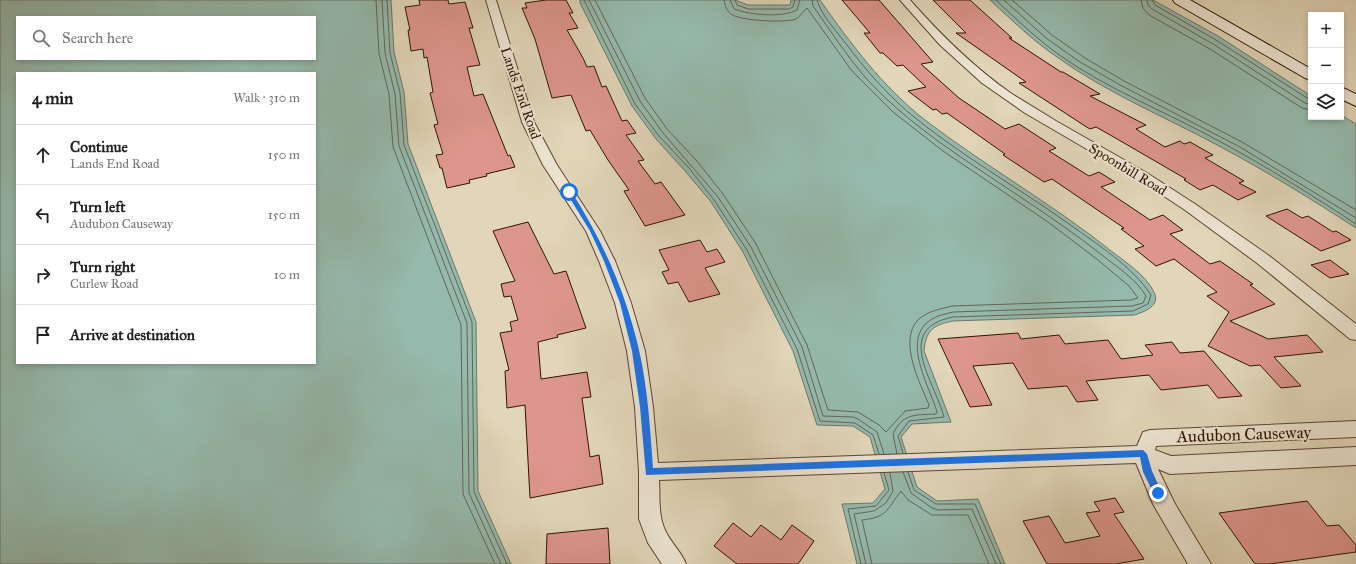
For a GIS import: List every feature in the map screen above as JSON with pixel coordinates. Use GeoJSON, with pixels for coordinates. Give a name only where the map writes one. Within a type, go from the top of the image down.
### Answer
{"type":"FeatureCollection","features":[{"type":"Feature","properties":{"kind":"main road"},"geometry":{"type":"LineString","coordinates":[[1180,0],[1308,73]]}},
{"type":"Feature","properties":{"kind":"main road"},"geometry":{"type":"LineString","coordinates":[[1344,94],[1356,101]]}},
{"type":"Feature","properties":{"kind":"street","name":"Lands End Road"},"geometry":{"type":"LineString","coordinates":[[491,0],[535,138],[550,165],[593,231],[607,261],[623,303],[636,351],[644,407],[649,472],[650,519],[656,536],[675,564]]}},
{"type":"Feature","properties":{"kind":"street","name":"Spoonbill Road"},"geometry":{"type":"LineString","coordinates":[[905,0],[946,45],[986,80],[1018,103],[1116,160],[1200,214],[1252,250],[1306,292],[1356,334]]}},
{"type":"Feature","properties":{"kind":"street","name":"Audubon Causeway"},"geometry":{"type":"LineString","coordinates":[[1143,454],[1150,438],[1356,429]]}},
{"type":"Feature","properties":{"kind":"street","name":"Audubon Causeway"},"geometry":{"type":"LineString","coordinates":[[649,472],[909,461],[1143,454],[1170,465],[1356,456]]}},
{"type":"Feature","properties":{"kind":"street"},"geometry":{"type":"LineString","coordinates":[[1143,454],[1147,472],[1200,564]]}},
{"type":"Feature","properties":{"kind":"water"},"geometry":{"type":"Polygon","coordinates":[[[0,0],[391,0],[394,52],[404,92],[408,144],[476,322],[478,491],[511,564],[0,564],[0,0]]]}},
{"type":"Feature","properties":{"kind":"water"},"geometry":{"type":"Polygon","coordinates":[[[580,0],[735,0],[748,5],[790,5],[791,0],[820,0],[843,33],[868,64],[909,107],[948,137],[1088,233],[1134,269],[1150,286],[1156,297],[1153,305],[1147,310],[1134,315],[953,321],[936,326],[929,333],[924,351],[951,422],[912,424],[901,437],[917,487],[937,501],[978,499],[1005,564],[857,564],[842,504],[873,503],[885,489],[870,437],[853,426],[817,425],[793,351],[743,252],[711,202],[656,139],[632,106],[580,3],[580,0]]]}},
{"type":"Feature","properties":{"kind":"water"},"geometry":{"type":"Polygon","coordinates":[[[990,0],[1153,0],[1218,36],[1308,94],[1308,120],[1344,120],[1344,117],[1356,124],[1356,228],[1254,165],[1096,82],[1048,51],[990,0]]]}},
{"type":"Feature","properties":{"kind":"building"},"geometry":{"type":"Polygon","coordinates":[[[419,0],[448,0],[449,4],[465,2],[473,28],[469,28],[480,65],[467,67],[474,96],[483,94],[508,156],[510,155],[515,167],[469,180],[470,183],[447,188],[442,168],[440,168],[436,155],[443,154],[434,125],[438,124],[430,93],[433,92],[427,57],[424,58],[423,49],[411,51],[408,30],[410,30],[405,7],[420,5],[419,0]]]}},
{"type":"Feature","properties":{"kind":"building"},"geometry":{"type":"Polygon","coordinates":[[[546,0],[566,0],[573,13],[569,13],[578,28],[567,30],[587,67],[594,66],[602,87],[606,86],[622,121],[627,120],[636,133],[626,135],[644,160],[638,161],[655,184],[661,182],[685,215],[645,226],[624,191],[629,190],[608,160],[590,130],[586,131],[571,95],[552,98],[535,39],[522,8],[527,8],[525,3],[546,0]]]}},
{"type":"Feature","properties":{"kind":"building"},"geometry":{"type":"Polygon","coordinates":[[[842,0],[879,0],[933,62],[921,64],[959,98],[1005,129],[1019,124],[1056,148],[1049,151],[1089,176],[1099,172],[1115,182],[1101,187],[1150,220],[1163,215],[1183,230],[1170,234],[1210,264],[1220,261],[1253,284],[1250,285],[1275,304],[1230,321],[1268,339],[1307,335],[1323,352],[1274,357],[1301,386],[1281,388],[1260,365],[1250,366],[1208,346],[1229,312],[1207,296],[1217,292],[1174,259],[1156,266],[1135,249],[1144,246],[1121,229],[1124,228],[1052,179],[1044,182],[1003,155],[1005,154],[947,113],[942,114],[936,109],[933,110],[908,91],[926,87],[903,65],[897,66],[883,53],[880,53],[864,33],[870,33],[842,0]]]}},
{"type":"Feature","properties":{"kind":"building"},"geometry":{"type":"Polygon","coordinates":[[[933,0],[970,0],[1012,38],[1009,38],[1061,72],[1100,94],[1090,96],[1146,125],[1136,129],[1165,147],[1180,141],[1184,144],[1190,142],[1213,155],[1205,158],[1244,181],[1239,183],[1256,192],[1238,200],[1213,185],[1200,190],[1184,180],[1186,179],[1096,127],[1090,129],[1019,83],[1026,82],[956,33],[966,33],[933,0]]]}},
{"type":"Feature","properties":{"kind":"building"},"geometry":{"type":"Polygon","coordinates":[[[1287,209],[1302,218],[1308,216],[1333,232],[1336,231],[1351,240],[1321,251],[1266,216],[1287,209]]]}},
{"type":"Feature","properties":{"kind":"building"},"geometry":{"type":"Polygon","coordinates":[[[528,222],[554,274],[566,271],[586,328],[557,335],[558,337],[538,342],[541,379],[587,372],[591,397],[582,398],[590,457],[599,455],[603,484],[530,498],[525,405],[507,408],[505,371],[509,370],[500,333],[512,331],[510,322],[518,320],[511,296],[504,297],[501,284],[515,281],[493,231],[528,222]]]}},
{"type":"Feature","properties":{"kind":"building"},"geometry":{"type":"Polygon","coordinates":[[[700,240],[707,252],[717,249],[725,262],[705,268],[720,294],[689,302],[678,282],[668,284],[662,272],[669,270],[659,250],[700,240]]]}},
{"type":"Feature","properties":{"kind":"building"},"geometry":{"type":"Polygon","coordinates":[[[1330,260],[1349,274],[1330,278],[1311,265],[1330,260]]]}},
{"type":"Feature","properties":{"kind":"building"},"geometry":{"type":"Polygon","coordinates":[[[1018,333],[1021,339],[1059,335],[1065,344],[1108,340],[1121,359],[1153,355],[1145,345],[1172,342],[1180,353],[1204,351],[1242,396],[1218,398],[1208,385],[1161,390],[1149,375],[1086,381],[1098,400],[1077,402],[1067,386],[1028,389],[1013,363],[973,366],[992,405],[970,407],[938,339],[1018,333]]]}},
{"type":"Feature","properties":{"kind":"building"},"geometry":{"type":"Polygon","coordinates":[[[1115,498],[1124,512],[1114,514],[1144,559],[1116,564],[1047,564],[1023,521],[1049,516],[1065,543],[1100,536],[1086,513],[1100,511],[1094,502],[1115,498]]]}},
{"type":"Feature","properties":{"kind":"building"},"geometry":{"type":"Polygon","coordinates":[[[1307,501],[1327,526],[1339,525],[1356,545],[1356,552],[1270,564],[1255,564],[1219,513],[1307,501]]]}},
{"type":"Feature","properties":{"kind":"building"},"geometry":{"type":"Polygon","coordinates":[[[733,523],[751,537],[761,525],[781,540],[792,525],[814,541],[798,564],[737,564],[714,546],[733,523]]]}},
{"type":"Feature","properties":{"kind":"building"},"geometry":{"type":"Polygon","coordinates":[[[608,528],[610,564],[546,564],[547,534],[608,528]]]}},
{"type":"Feature","properties":{"kind":"route"},"geometry":{"type":"LineString","coordinates":[[569,192],[593,231],[607,261],[623,303],[636,351],[644,407],[649,472],[909,461],[1143,454],[1147,472],[1158,493]]}}]}
